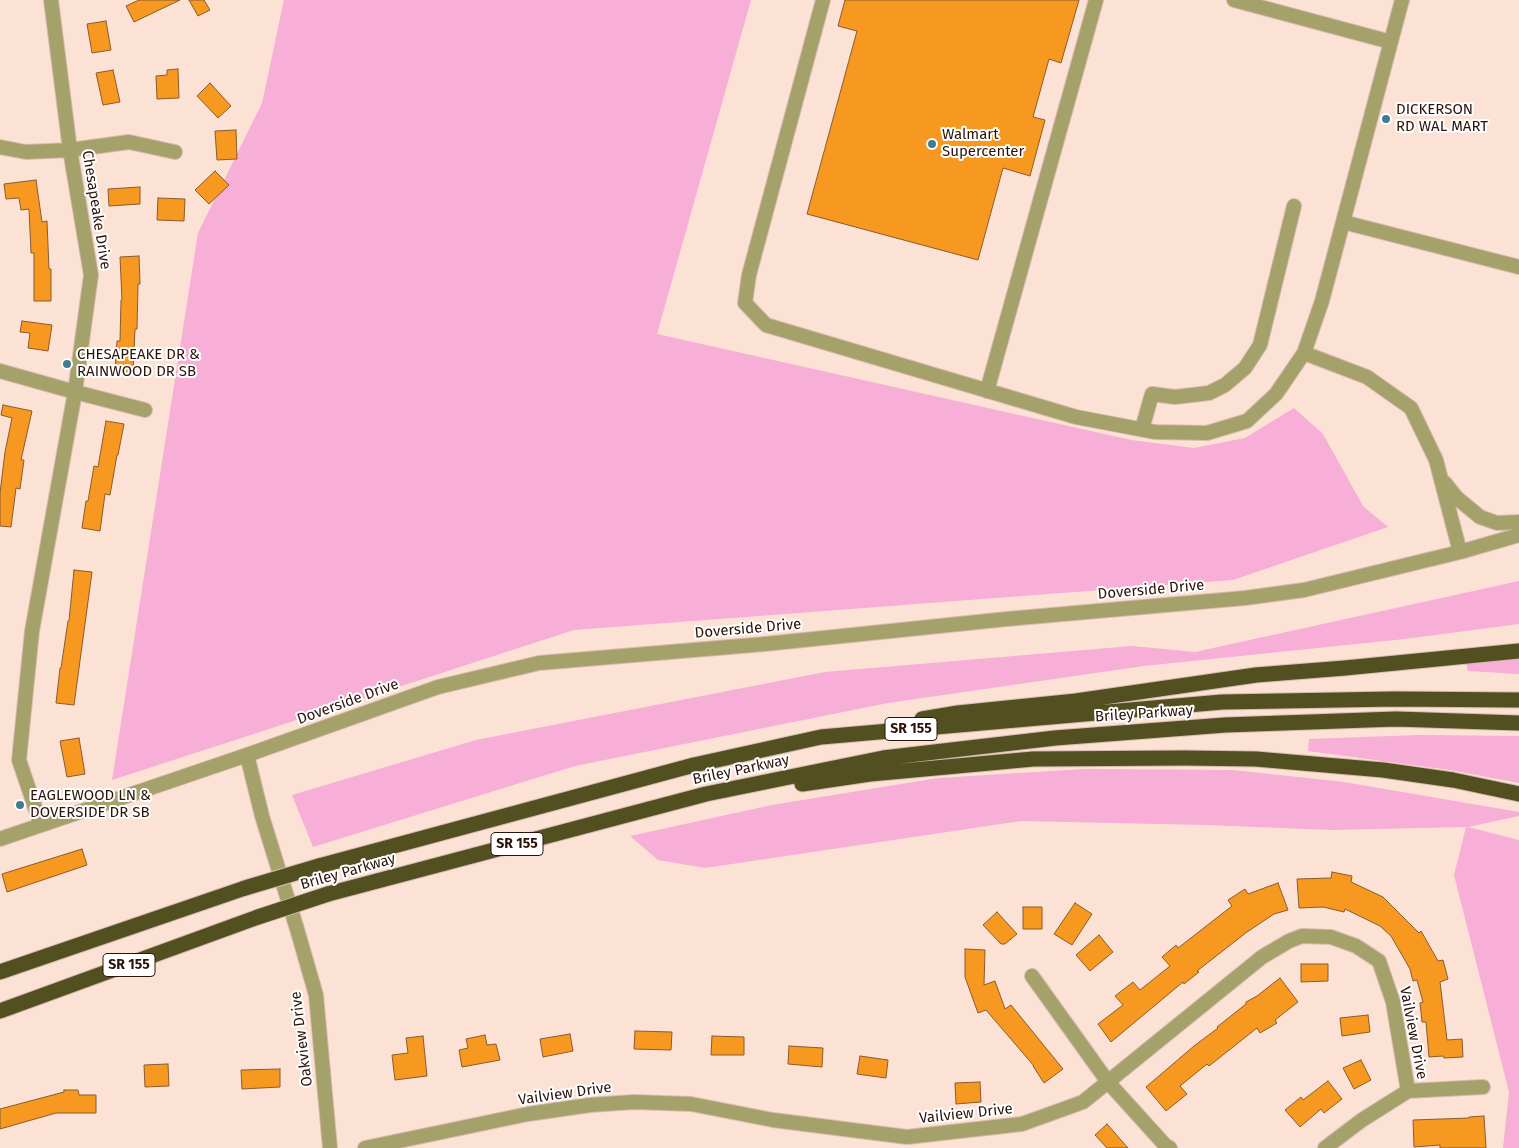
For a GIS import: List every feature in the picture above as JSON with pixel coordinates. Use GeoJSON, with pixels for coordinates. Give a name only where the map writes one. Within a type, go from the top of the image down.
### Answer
{"type":"FeatureCollection","features":[{"type":"Feature","properties":{"kind":"highway"},"geometry":{"type":"LineString","coordinates":[[821,737],[958,713],[1076,701],[1256,674],[1345,668],[1519,651]]}},
{"type":"Feature","properties":{"kind":"highway","name":"Briley Parkway"},"geometry":{"type":"LineString","coordinates":[[0,972],[245,888],[319,866],[694,765],[821,737],[1222,702],[1395,699],[1519,700]]}},
{"type":"Feature","properties":{"kind":"highway","name":"Briley Parkway"},"geometry":{"type":"LineString","coordinates":[[0,1011],[258,917],[328,894],[706,794],[883,758],[1055,738],[1226,725],[1396,719],[1519,723]]}},
{"type":"Feature","properties":{"kind":"highway"},"geometry":{"type":"LineString","coordinates":[[706,794],[968,764],[1033,759],[1095,758],[1247,759],[1310,763],[1383,770],[1453,780],[1519,794]]}},
{"type":"Feature","properties":{"kind":"street","name":"Chesapeake Drive"},"geometry":{"type":"LineString","coordinates":[[41,825],[19,760],[32,631],[75,392],[91,275],[70,150],[50,0]]}},
{"type":"Feature","properties":{"kind":"street"},"geometry":{"type":"LineString","coordinates":[[824,0],[749,274],[745,303],[766,325],[1076,417],[1155,432],[1208,433],[1247,421],[1276,394],[1304,353],[1322,301],[1402,0]]}},
{"type":"Feature","properties":{"kind":"street"},"geometry":{"type":"LineString","coordinates":[[987,390],[1096,0]]}},
{"type":"Feature","properties":{"kind":"street"},"geometry":{"type":"LineString","coordinates":[[1234,0],[1391,42]]}},
{"type":"Feature","properties":{"kind":"street"},"geometry":{"type":"LineString","coordinates":[[0,147],[26,152],[70,150],[129,142],[175,152]]}},
{"type":"Feature","properties":{"kind":"street"},"geometry":{"type":"LineString","coordinates":[[1142,429],[1152,394],[1175,397],[1209,393],[1225,385],[1245,368],[1260,346],[1294,206]]}},
{"type":"Feature","properties":{"kind":"street"},"geometry":{"type":"LineString","coordinates":[[1343,222],[1519,267]]}},
{"type":"Feature","properties":{"kind":"street"},"geometry":{"type":"LineString","coordinates":[[1304,353],[1367,377],[1411,408],[1436,460],[1460,552]]}},
{"type":"Feature","properties":{"kind":"street"},"geometry":{"type":"LineString","coordinates":[[0,371],[145,410]]}},
{"type":"Feature","properties":{"kind":"street"},"geometry":{"type":"LineString","coordinates":[[1441,479],[1457,498],[1480,518],[1497,523],[1519,522]]}},
{"type":"Feature","properties":{"kind":"street","name":"Doverside Drive"},"geometry":{"type":"LineString","coordinates":[[0,839],[247,755],[438,687],[539,663],[765,644],[1245,598],[1304,590],[1460,552],[1519,535]]}},
{"type":"Feature","properties":{"kind":"street","name":"Oakview Drive"},"geometry":{"type":"LineString","coordinates":[[247,755],[262,816],[316,995],[330,1148]]}},
{"type":"Feature","properties":{"kind":"street","name":"Vailview Drive"},"geometry":{"type":"LineString","coordinates":[[365,1148],[536,1113],[590,1105],[634,1102],[691,1104],[772,1120],[907,1142],[1022,1124],[1083,1102],[1262,957],[1289,941],[1302,936],[1330,937],[1356,946],[1379,961],[1393,1002],[1408,1091]]}},
{"type":"Feature","properties":{"kind":"street"},"geometry":{"type":"LineString","coordinates":[[1032,976],[1108,1082],[1165,1146],[1170,1148]]}},
{"type":"Feature","properties":{"kind":"street"},"geometry":{"type":"LineString","coordinates":[[1325,1148],[1362,1120],[1408,1091],[1483,1087]]}},
{"type":"Feature","properties":{"kind":"shaded area"},"geometry":{"type":"Polygon","coordinates":[[[284,0],[751,0],[657,334],[1131,440],[1194,448],[1245,438],[1294,408],[1323,434],[1363,506],[1388,527],[1233,580],[574,630],[112,780],[198,233],[262,103],[284,0]]]}},
{"type":"Feature","properties":{"kind":"shaded area"},"geometry":{"type":"Polygon","coordinates":[[[1519,581],[1519,624],[1405,639],[1144,666],[888,703],[575,766],[313,847],[292,795],[476,740],[825,672],[1132,646],[1195,652],[1519,581]]]}},
{"type":"Feature","properties":{"kind":"shaded area"},"geometry":{"type":"Polygon","coordinates":[[[1519,657],[1519,674],[1468,671],[1466,663],[1519,657]]]}},
{"type":"Feature","properties":{"kind":"shaded area"},"geometry":{"type":"Polygon","coordinates":[[[1420,735],[1519,736],[1519,783],[1450,770],[1308,751],[1309,739],[1420,735]]]}},
{"type":"Feature","properties":{"kind":"shaded area"},"geometry":{"type":"Polygon","coordinates":[[[1085,769],[1233,770],[1344,782],[1519,812],[1519,816],[1468,827],[1519,840],[1519,1148],[1503,1148],[1509,1092],[1454,875],[1466,827],[1331,830],[1021,821],[705,868],[658,860],[630,836],[772,805],[938,778],[1085,769]]]}},
{"type":"Feature","properties":{"kind":"building"},"geometry":{"type":"Polygon","coordinates":[[[139,0],[180,0],[134,22],[126,6],[139,0]]]}},
{"type":"Feature","properties":{"kind":"building"},"geometry":{"type":"Polygon","coordinates":[[[189,0],[204,0],[210,10],[198,16],[189,0]]]}},
{"type":"Feature","properties":{"kind":"building","name":"Walmart Supercenter"},"geometry":{"type":"Polygon","coordinates":[[[845,0],[1079,0],[1061,63],[1049,59],[1033,117],[1045,120],[1030,176],[1003,168],[978,260],[807,214],[857,31],[838,26],[845,0]]]}},
{"type":"Feature","properties":{"kind":"building"},"geometry":{"type":"Polygon","coordinates":[[[106,21],[111,50],[92,53],[87,24],[106,21]]]}},
{"type":"Feature","properties":{"kind":"building"},"geometry":{"type":"Polygon","coordinates":[[[178,69],[179,98],[157,99],[156,76],[167,75],[167,70],[178,69]]]}},
{"type":"Feature","properties":{"kind":"building"},"geometry":{"type":"Polygon","coordinates":[[[113,70],[120,102],[103,105],[96,73],[113,70]]]}},
{"type":"Feature","properties":{"kind":"building"},"geometry":{"type":"Polygon","coordinates":[[[210,83],[231,106],[218,118],[197,96],[210,83]]]}},
{"type":"Feature","properties":{"kind":"building"},"geometry":{"type":"Polygon","coordinates":[[[236,130],[237,159],[217,160],[215,131],[236,130]]]}},
{"type":"Feature","properties":{"kind":"building"},"geometry":{"type":"Polygon","coordinates":[[[215,171],[229,185],[209,204],[195,190],[215,171]]]}},
{"type":"Feature","properties":{"kind":"building"},"geometry":{"type":"Polygon","coordinates":[[[36,180],[42,222],[47,221],[49,269],[51,269],[51,301],[34,301],[34,253],[31,253],[29,209],[21,210],[19,198],[6,199],[4,184],[36,180]]]}},
{"type":"Feature","properties":{"kind":"building"},"geometry":{"type":"Polygon","coordinates":[[[140,187],[140,204],[109,206],[108,189],[140,187]]]}},
{"type":"Feature","properties":{"kind":"building"},"geometry":{"type":"Polygon","coordinates":[[[158,198],[185,199],[184,221],[157,220],[158,198]]]}},
{"type":"Feature","properties":{"kind":"building"},"geometry":{"type":"Polygon","coordinates":[[[139,256],[140,284],[138,284],[137,329],[135,329],[133,372],[115,371],[117,341],[120,341],[122,300],[120,257],[139,256]]]}},
{"type":"Feature","properties":{"kind":"building"},"geometry":{"type":"Polygon","coordinates":[[[22,321],[52,325],[48,351],[28,348],[30,333],[20,332],[22,321]]]}},
{"type":"Feature","properties":{"kind":"building"},"geometry":{"type":"Polygon","coordinates":[[[3,405],[32,411],[21,460],[24,460],[20,489],[16,488],[11,527],[0,526],[0,493],[5,452],[12,418],[1,415],[3,405]]]}},
{"type":"Feature","properties":{"kind":"building"},"geometry":{"type":"Polygon","coordinates":[[[106,421],[124,424],[110,495],[105,494],[100,531],[82,528],[94,466],[98,467],[106,421]]]}},
{"type":"Feature","properties":{"kind":"building"},"geometry":{"type":"Polygon","coordinates":[[[74,570],[92,572],[74,705],[56,703],[60,668],[69,621],[74,570]]]}},
{"type":"Feature","properties":{"kind":"building"},"geometry":{"type":"Polygon","coordinates":[[[79,738],[85,774],[67,777],[60,741],[79,738]]]}},
{"type":"Feature","properties":{"kind":"building"},"geometry":{"type":"Polygon","coordinates":[[[82,849],[87,865],[7,892],[2,874],[82,849]]]}},
{"type":"Feature","properties":{"kind":"building"},"geometry":{"type":"Polygon","coordinates":[[[1332,872],[1352,876],[1351,882],[1383,897],[1419,933],[1421,931],[1438,961],[1443,960],[1448,979],[1440,982],[1447,1040],[1462,1039],[1463,1057],[1429,1057],[1426,1022],[1422,1022],[1420,1003],[1423,1002],[1417,980],[1413,981],[1410,969],[1391,936],[1380,926],[1345,909],[1344,912],[1323,907],[1299,908],[1297,879],[1331,878],[1332,872]]]}},
{"type":"Feature","properties":{"kind":"building"},"geometry":{"type":"Polygon","coordinates":[[[1278,883],[1288,910],[1274,914],[1247,932],[1111,1042],[1098,1024],[1123,1005],[1115,996],[1133,982],[1140,990],[1170,966],[1162,957],[1176,945],[1178,948],[1232,906],[1228,900],[1245,889],[1248,894],[1278,883]]]}},
{"type":"Feature","properties":{"kind":"building"},"geometry":{"type":"Polygon","coordinates":[[[1075,903],[1092,914],[1072,945],[1054,934],[1075,903]]]}},
{"type":"Feature","properties":{"kind":"building"},"geometry":{"type":"Polygon","coordinates":[[[1023,907],[1042,907],[1042,929],[1023,929],[1023,907]]]}},
{"type":"Feature","properties":{"kind":"building"},"geometry":{"type":"Polygon","coordinates":[[[997,912],[1017,934],[1005,944],[1001,944],[983,925],[997,912]]]}},
{"type":"Feature","properties":{"kind":"building"},"geometry":{"type":"Polygon","coordinates":[[[1099,935],[1113,952],[1090,971],[1076,955],[1099,935]]]}},
{"type":"Feature","properties":{"kind":"building"},"geometry":{"type":"Polygon","coordinates":[[[965,949],[985,950],[984,985],[995,981],[1005,1009],[1011,1005],[1063,1069],[1044,1083],[1034,1066],[986,1010],[978,1013],[965,977],[965,949]]]}},
{"type":"Feature","properties":{"kind":"building"},"geometry":{"type":"Polygon","coordinates":[[[1301,964],[1328,964],[1328,981],[1301,982],[1301,964]]]}},
{"type":"Feature","properties":{"kind":"building"},"geometry":{"type":"Polygon","coordinates":[[[1280,978],[1298,1002],[1275,1020],[1277,1023],[1260,1033],[1257,1028],[1180,1086],[1187,1094],[1166,1111],[1146,1087],[1218,1028],[1246,1002],[1280,978]]]}},
{"type":"Feature","properties":{"kind":"building"},"geometry":{"type":"Polygon","coordinates":[[[1368,1015],[1370,1032],[1342,1036],[1340,1018],[1368,1015]]]}},
{"type":"Feature","properties":{"kind":"building"},"geometry":{"type":"Polygon","coordinates":[[[635,1031],[672,1032],[671,1050],[634,1049],[635,1031]]]}},
{"type":"Feature","properties":{"kind":"building"},"geometry":{"type":"Polygon","coordinates":[[[570,1034],[573,1051],[543,1057],[540,1039],[570,1034]]]}},
{"type":"Feature","properties":{"kind":"building"},"geometry":{"type":"Polygon","coordinates":[[[485,1035],[487,1045],[496,1044],[500,1060],[462,1067],[459,1050],[468,1048],[466,1039],[485,1035]]]}},
{"type":"Feature","properties":{"kind":"building"},"geometry":{"type":"Polygon","coordinates":[[[423,1036],[427,1076],[395,1080],[392,1055],[408,1053],[406,1038],[423,1036]]]}},
{"type":"Feature","properties":{"kind":"building"},"geometry":{"type":"Polygon","coordinates":[[[712,1036],[744,1037],[744,1055],[711,1055],[712,1036]]]}},
{"type":"Feature","properties":{"kind":"building"},"geometry":{"type":"Polygon","coordinates":[[[789,1046],[823,1048],[822,1067],[788,1064],[789,1046]]]}},
{"type":"Feature","properties":{"kind":"building"},"geometry":{"type":"Polygon","coordinates":[[[860,1056],[888,1060],[886,1078],[857,1074],[860,1056]]]}},
{"type":"Feature","properties":{"kind":"building"},"geometry":{"type":"Polygon","coordinates":[[[1361,1060],[1371,1080],[1354,1089],[1343,1068],[1361,1060]]]}},
{"type":"Feature","properties":{"kind":"building"},"geometry":{"type":"Polygon","coordinates":[[[168,1064],[169,1086],[145,1087],[144,1065],[168,1064]]]}},
{"type":"Feature","properties":{"kind":"building"},"geometry":{"type":"Polygon","coordinates":[[[280,1069],[280,1087],[242,1089],[241,1070],[280,1069]]]}},
{"type":"Feature","properties":{"kind":"building"},"geometry":{"type":"Polygon","coordinates":[[[1328,1081],[1342,1099],[1324,1113],[1321,1109],[1300,1127],[1285,1110],[1301,1097],[1303,1100],[1328,1081]]]}},
{"type":"Feature","properties":{"kind":"building"},"geometry":{"type":"Polygon","coordinates":[[[980,1082],[981,1102],[956,1104],[955,1083],[980,1082]]]}},
{"type":"Feature","properties":{"kind":"building"},"geometry":{"type":"Polygon","coordinates":[[[64,1090],[78,1090],[79,1095],[96,1095],[96,1113],[56,1113],[0,1129],[0,1109],[64,1092],[64,1090]]]}},
{"type":"Feature","properties":{"kind":"building"},"geometry":{"type":"Polygon","coordinates":[[[1484,1116],[1486,1148],[1440,1148],[1440,1145],[1414,1147],[1413,1120],[1484,1116]]]}},
{"type":"Feature","properties":{"kind":"building"},"geometry":{"type":"Polygon","coordinates":[[[1107,1124],[1128,1148],[1107,1148],[1095,1135],[1107,1124]]]}},
{"type":"Feature","properties":{"kind":"place","name":"DICKERSON RD WAL MART"},"geometry":{"type":"Point","coordinates":[1386,119]}},
{"type":"Feature","properties":{"kind":"place","name":"Walmart Supercenter"},"geometry":{"type":"Point","coordinates":[932,144]}},
{"type":"Feature","properties":{"kind":"place","name":"CHESAPEAKE DR & RAINWOOD DR SB"},"geometry":{"type":"Point","coordinates":[67,364]}},
{"type":"Feature","properties":{"kind":"place","name":"EAGLEWOOD LN & DOVERSIDE DR SB"},"geometry":{"type":"Point","coordinates":[20,805]}}]}
